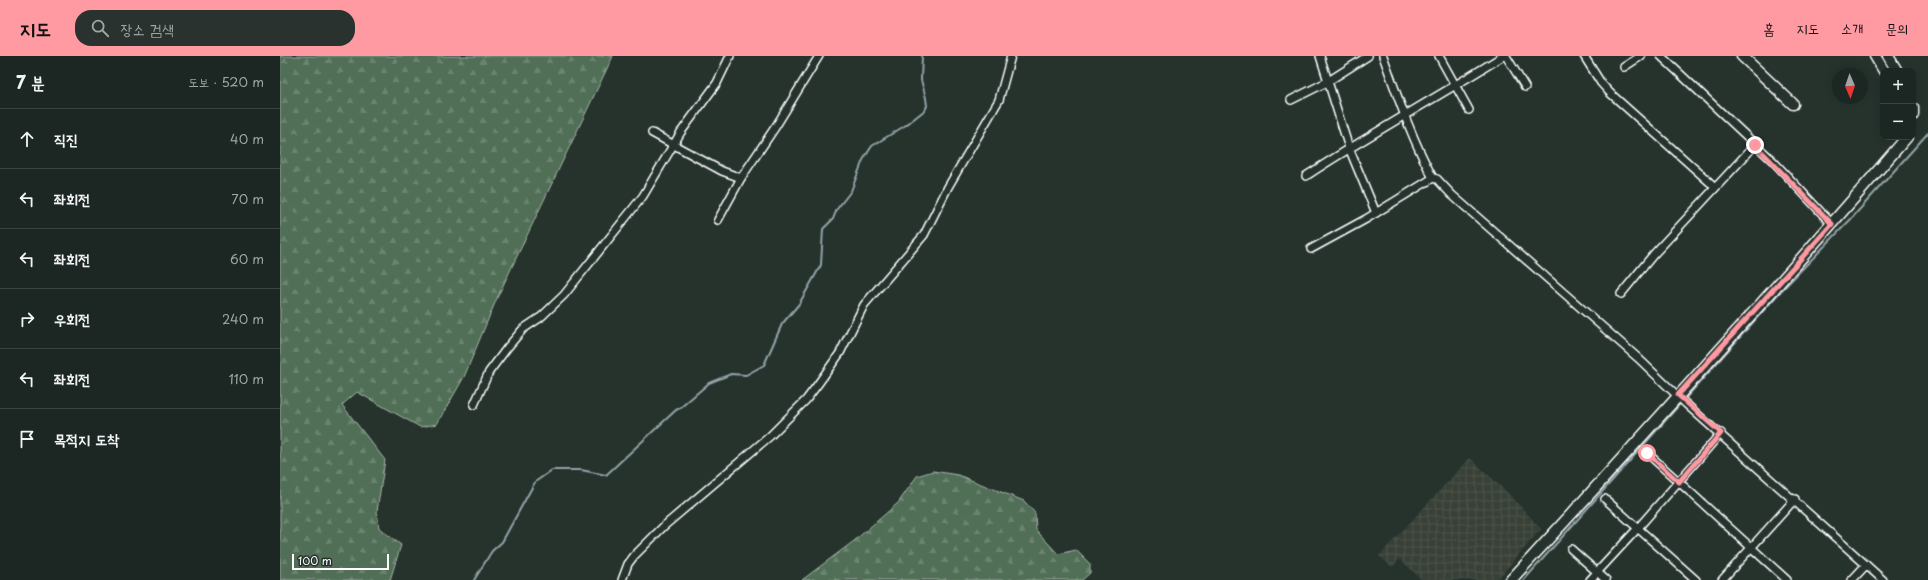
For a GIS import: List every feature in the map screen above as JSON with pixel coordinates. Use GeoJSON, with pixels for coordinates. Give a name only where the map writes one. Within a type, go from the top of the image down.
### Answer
{"type":"FeatureCollection","features":[{"type":"Feature","properties":{"kind":"street"},"geometry":{"type":"LineString","coordinates":[[474,405],[489,372],[523,329],[541,317],[582,274],[643,196],[674,145],[717,83],[730,56]]}},
{"type":"Feature","properties":{"kind":"street"},"geometry":{"type":"LineString","coordinates":[[718,220],[741,178],[776,126],[819,56]]}},
{"type":"Feature","properties":{"kind":"street"},"geometry":{"type":"LineString","coordinates":[[622,580],[628,564],[634,556],[664,526],[770,436],[806,400],[818,384],[840,353],[864,304],[924,235],[948,187],[999,100],[1011,56]]}},
{"type":"Feature","properties":{"kind":"street"},"geometry":{"type":"LineString","coordinates":[[1320,56],[1349,148],[1376,213]]}},
{"type":"Feature","properties":{"kind":"street"},"geometry":{"type":"LineString","coordinates":[[1291,100],[1327,82],[1368,56]]}},
{"type":"Feature","properties":{"kind":"street"},"geometry":{"type":"LineString","coordinates":[[1383,56],[1422,158],[1433,178],[1437,178],[1452,195],[1638,358],[1682,400],[1795,499],[1883,580]]}},
{"type":"Feature","properties":{"kind":"street"},"geometry":{"type":"LineString","coordinates":[[1439,56],[1469,110]]}},
{"type":"Feature","properties":{"kind":"street"},"geometry":{"type":"LineString","coordinates":[[1306,176],[1404,114],[1456,86],[1503,56]]}},
{"type":"Feature","properties":{"kind":"street"},"geometry":{"type":"LineString","coordinates":[[1506,56],[1525,87]]}},
{"type":"Feature","properties":{"kind":"street"},"geometry":{"type":"LineString","coordinates":[[1584,56],[1610,93],[1715,187]]}},
{"type":"Feature","properties":{"kind":"street"},"geometry":{"type":"LineString","coordinates":[[1624,67],[1642,56]]}},
{"type":"Feature","properties":{"kind":"street"},"geometry":{"type":"LineString","coordinates":[[1661,56],[1755,145],[1832,224]]}},
{"type":"Feature","properties":{"kind":"street"},"geometry":{"type":"LineString","coordinates":[[1742,56],[1793,104]]}},
{"type":"Feature","properties":{"kind":"street"},"geometry":{"type":"LineString","coordinates":[[1875,56],[1882,68]]}},
{"type":"Feature","properties":{"kind":"street"},"geometry":{"type":"LineString","coordinates":[[1888,56],[1895,68]]}},
{"type":"Feature","properties":{"kind":"street"},"geometry":{"type":"LineString","coordinates":[[652,133],[722,171],[741,178]]}},
{"type":"Feature","properties":{"kind":"street"},"geometry":{"type":"LineString","coordinates":[[1511,580],[1636,444],[1682,400],[1904,140]]}},
{"type":"Feature","properties":{"kind":"street"},"geometry":{"type":"LineString","coordinates":[[1621,294],[1653,255],[1755,145]]}},
{"type":"Feature","properties":{"kind":"street"},"geometry":{"type":"LineString","coordinates":[[1311,249],[1376,213],[1433,178]]}},
{"type":"Feature","properties":{"kind":"street"},"geometry":{"type":"LineString","coordinates":[[1590,580],[1679,482],[1721,433]]}},
{"type":"Feature","properties":{"kind":"street"},"geometry":{"type":"LineString","coordinates":[[1647,453],[1787,580]]}},
{"type":"Feature","properties":{"kind":"street"},"geometry":{"type":"LineString","coordinates":[[1605,499],[1696,580]]}},
{"type":"Feature","properties":{"kind":"street"},"geometry":{"type":"LineString","coordinates":[[1722,580],[1795,499]]}},
{"type":"Feature","properties":{"kind":"street"},"geometry":{"type":"LineString","coordinates":[[1572,549],[1606,580]]}},
{"type":"Feature","properties":{"kind":"street"},"geometry":{"type":"LineString","coordinates":[[1852,580],[1866,565]]}},
{"type":"Feature","properties":{"kind":"shaded area"},"geometry":{"type":"Polygon","coordinates":[[[1470,458],[1510,495],[1541,529],[1497,580],[1422,580],[1400,559],[1392,567],[1379,556],[1470,458]]]}},
{"type":"Feature","properties":{"kind":"green space"},"geometry":{"type":"Polygon","coordinates":[[[280,56],[613,56],[497,298],[464,377],[437,424],[420,427],[357,392],[342,405],[385,460],[377,511],[379,528],[401,545],[390,580],[280,580],[280,56]]]}},
{"type":"Feature","properties":{"kind":"green space"},"geometry":{"type":"Polygon","coordinates":[[[933,471],[958,475],[1024,501],[1035,513],[1036,530],[1058,554],[1076,550],[1090,564],[1090,573],[1082,580],[802,580],[854,541],[898,503],[917,476],[933,471]]]}},
{"type":"Feature","properties":{"kind":"waterway"},"geometry":{"type":"LineString","coordinates":[[474,580],[492,551],[502,542],[535,482],[552,470],[581,470],[606,475],[676,410],[709,383],[731,374],[746,375],[764,365],[782,324],[799,304],[821,265],[823,229],[833,219],[837,209],[851,191],[863,160],[872,146],[906,125],[925,110],[927,106],[926,98],[921,80],[922,56]]}},
{"type":"Feature","properties":{"kind":"waterway"},"geometry":{"type":"LineString","coordinates":[[1684,400],[1780,292],[1851,219],[1928,133]]}},
{"type":"Feature","properties":{"kind":"waterway"},"geometry":{"type":"LineString","coordinates":[[1524,580],[1681,403]]}},
{"type":"Feature","properties":{"kind":"route"},"geometry":{"type":"LineString","coordinates":[[1647,453],[1679,482],[1721,433],[1686,404],[1678,395],[1832,224],[1773,161],[1755,145]]}}]}
